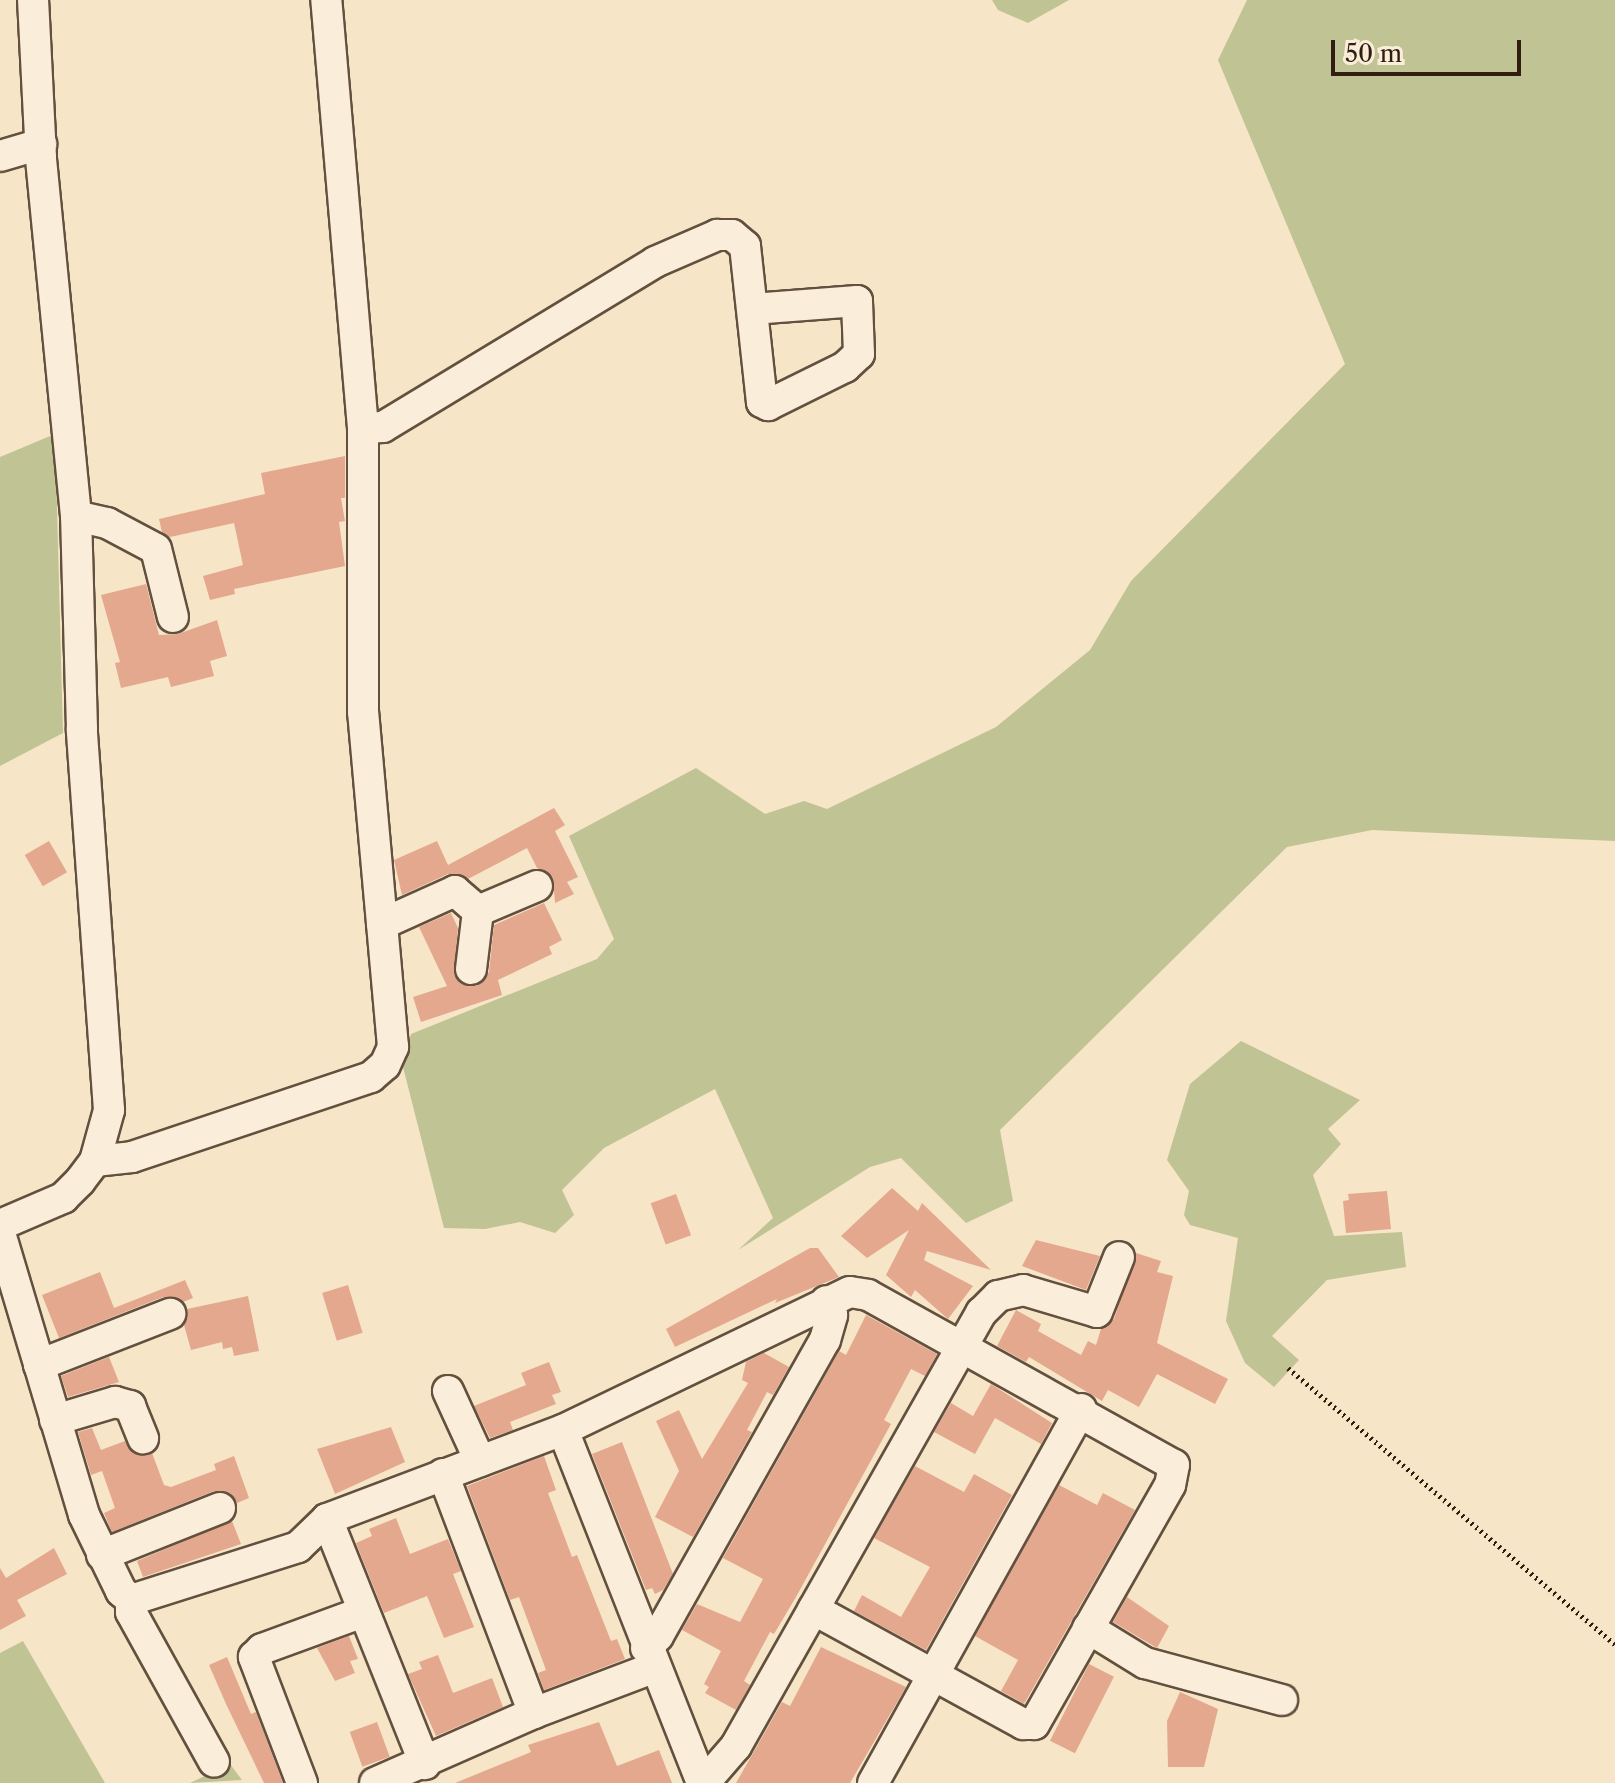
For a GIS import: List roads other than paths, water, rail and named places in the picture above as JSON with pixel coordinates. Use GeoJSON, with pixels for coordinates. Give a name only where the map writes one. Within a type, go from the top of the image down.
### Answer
{"type":"FeatureCollection","features":[{"type":"Feature","properties":{"kind":"street"},"geometry":{"type":"LineString","coordinates":[[0,1225],[63,1198],[95,1161],[109,1110],[82,729],[76,516],[41,144],[33,0]]}},
{"type":"Feature","properties":{"kind":"street"},"geometry":{"type":"LineString","coordinates":[[95,1161],[132,1157],[378,1071],[393,1047],[363,712],[363,428],[326,0]]}},
{"type":"Feature","properties":{"kind":"street"},"geometry":{"type":"LineString","coordinates":[[0,156],[41,144]]}},
{"type":"Feature","properties":{"kind":"street"},"geometry":{"type":"LineString","coordinates":[[363,428],[383,427],[695,241],[732,235],[745,246],[752,309]]}},
{"type":"Feature","properties":{"kind":"street"},"geometry":{"type":"LineString","coordinates":[[76,516],[107,523],[156,549],[173,617]]}},
{"type":"Feature","properties":{"kind":"street"},"geometry":{"type":"LineString","coordinates":[[478,911],[537,886]]}},
{"type":"Feature","properties":{"kind":"street"},"geometry":{"type":"LineString","coordinates":[[382,924],[455,891],[478,911]]}},
{"type":"Feature","properties":{"kind":"street"},"geometry":{"type":"LineString","coordinates":[[471,969],[478,911]]}},
{"type":"Feature","properties":{"kind":"street"},"geometry":{"type":"LineString","coordinates":[[0,1233],[84,1515],[102,1555],[131,1600],[131,1612],[214,1762]]}},
{"type":"Feature","properties":{"kind":"street"},"geometry":{"type":"LineString","coordinates":[[563,1430],[649,1658],[703,1783],[736,1746],[981,1313],[1009,1290],[1097,1312],[1119,1257]]}},
{"type":"Feature","properties":{"kind":"street"},"geometry":{"type":"LineString","coordinates":[[131,1600],[298,1547],[327,1519],[563,1430],[850,1292],[868,1295],[1081,1409],[1168,1459],[1176,1473],[1034,1724],[1023,1724],[813,1609]]}},
{"type":"Feature","properties":{"kind":"street"},"geometry":{"type":"LineString","coordinates":[[384,1781],[649,1658],[658,1636],[825,1340],[832,1315],[826,1301]]}},
{"type":"Feature","properties":{"kind":"street"},"geometry":{"type":"LineString","coordinates":[[39,1365],[170,1314]]}},
{"type":"Feature","properties":{"kind":"street"},"geometry":{"type":"LineString","coordinates":[[448,1391],[480,1461]]}},
{"type":"Feature","properties":{"kind":"street"},"geometry":{"type":"LineString","coordinates":[[55,1420],[115,1402],[130,1406],[143,1438]]}},
{"type":"Feature","properties":{"kind":"street"},"geometry":{"type":"LineString","coordinates":[[873,1783],[1081,1409]]}},
{"type":"Feature","properties":{"kind":"street"},"geometry":{"type":"LineString","coordinates":[[443,1474],[534,1713]]}},
{"type":"Feature","properties":{"kind":"street"},"geometry":{"type":"LineString","coordinates":[[102,1555],[220,1508]]}},
{"type":"Feature","properties":{"kind":"street"},"geometry":{"type":"LineString","coordinates":[[327,1519],[425,1764]]}},
{"type":"Feature","properties":{"kind":"street"},"geometry":{"type":"LineString","coordinates":[[302,1783],[254,1657],[262,1649],[363,1612]]}},
{"type":"Feature","properties":{"kind":"street"},"geometry":{"type":"LineString","coordinates":[[1088,1628],[1145,1663],[1282,1700]]}}]}
